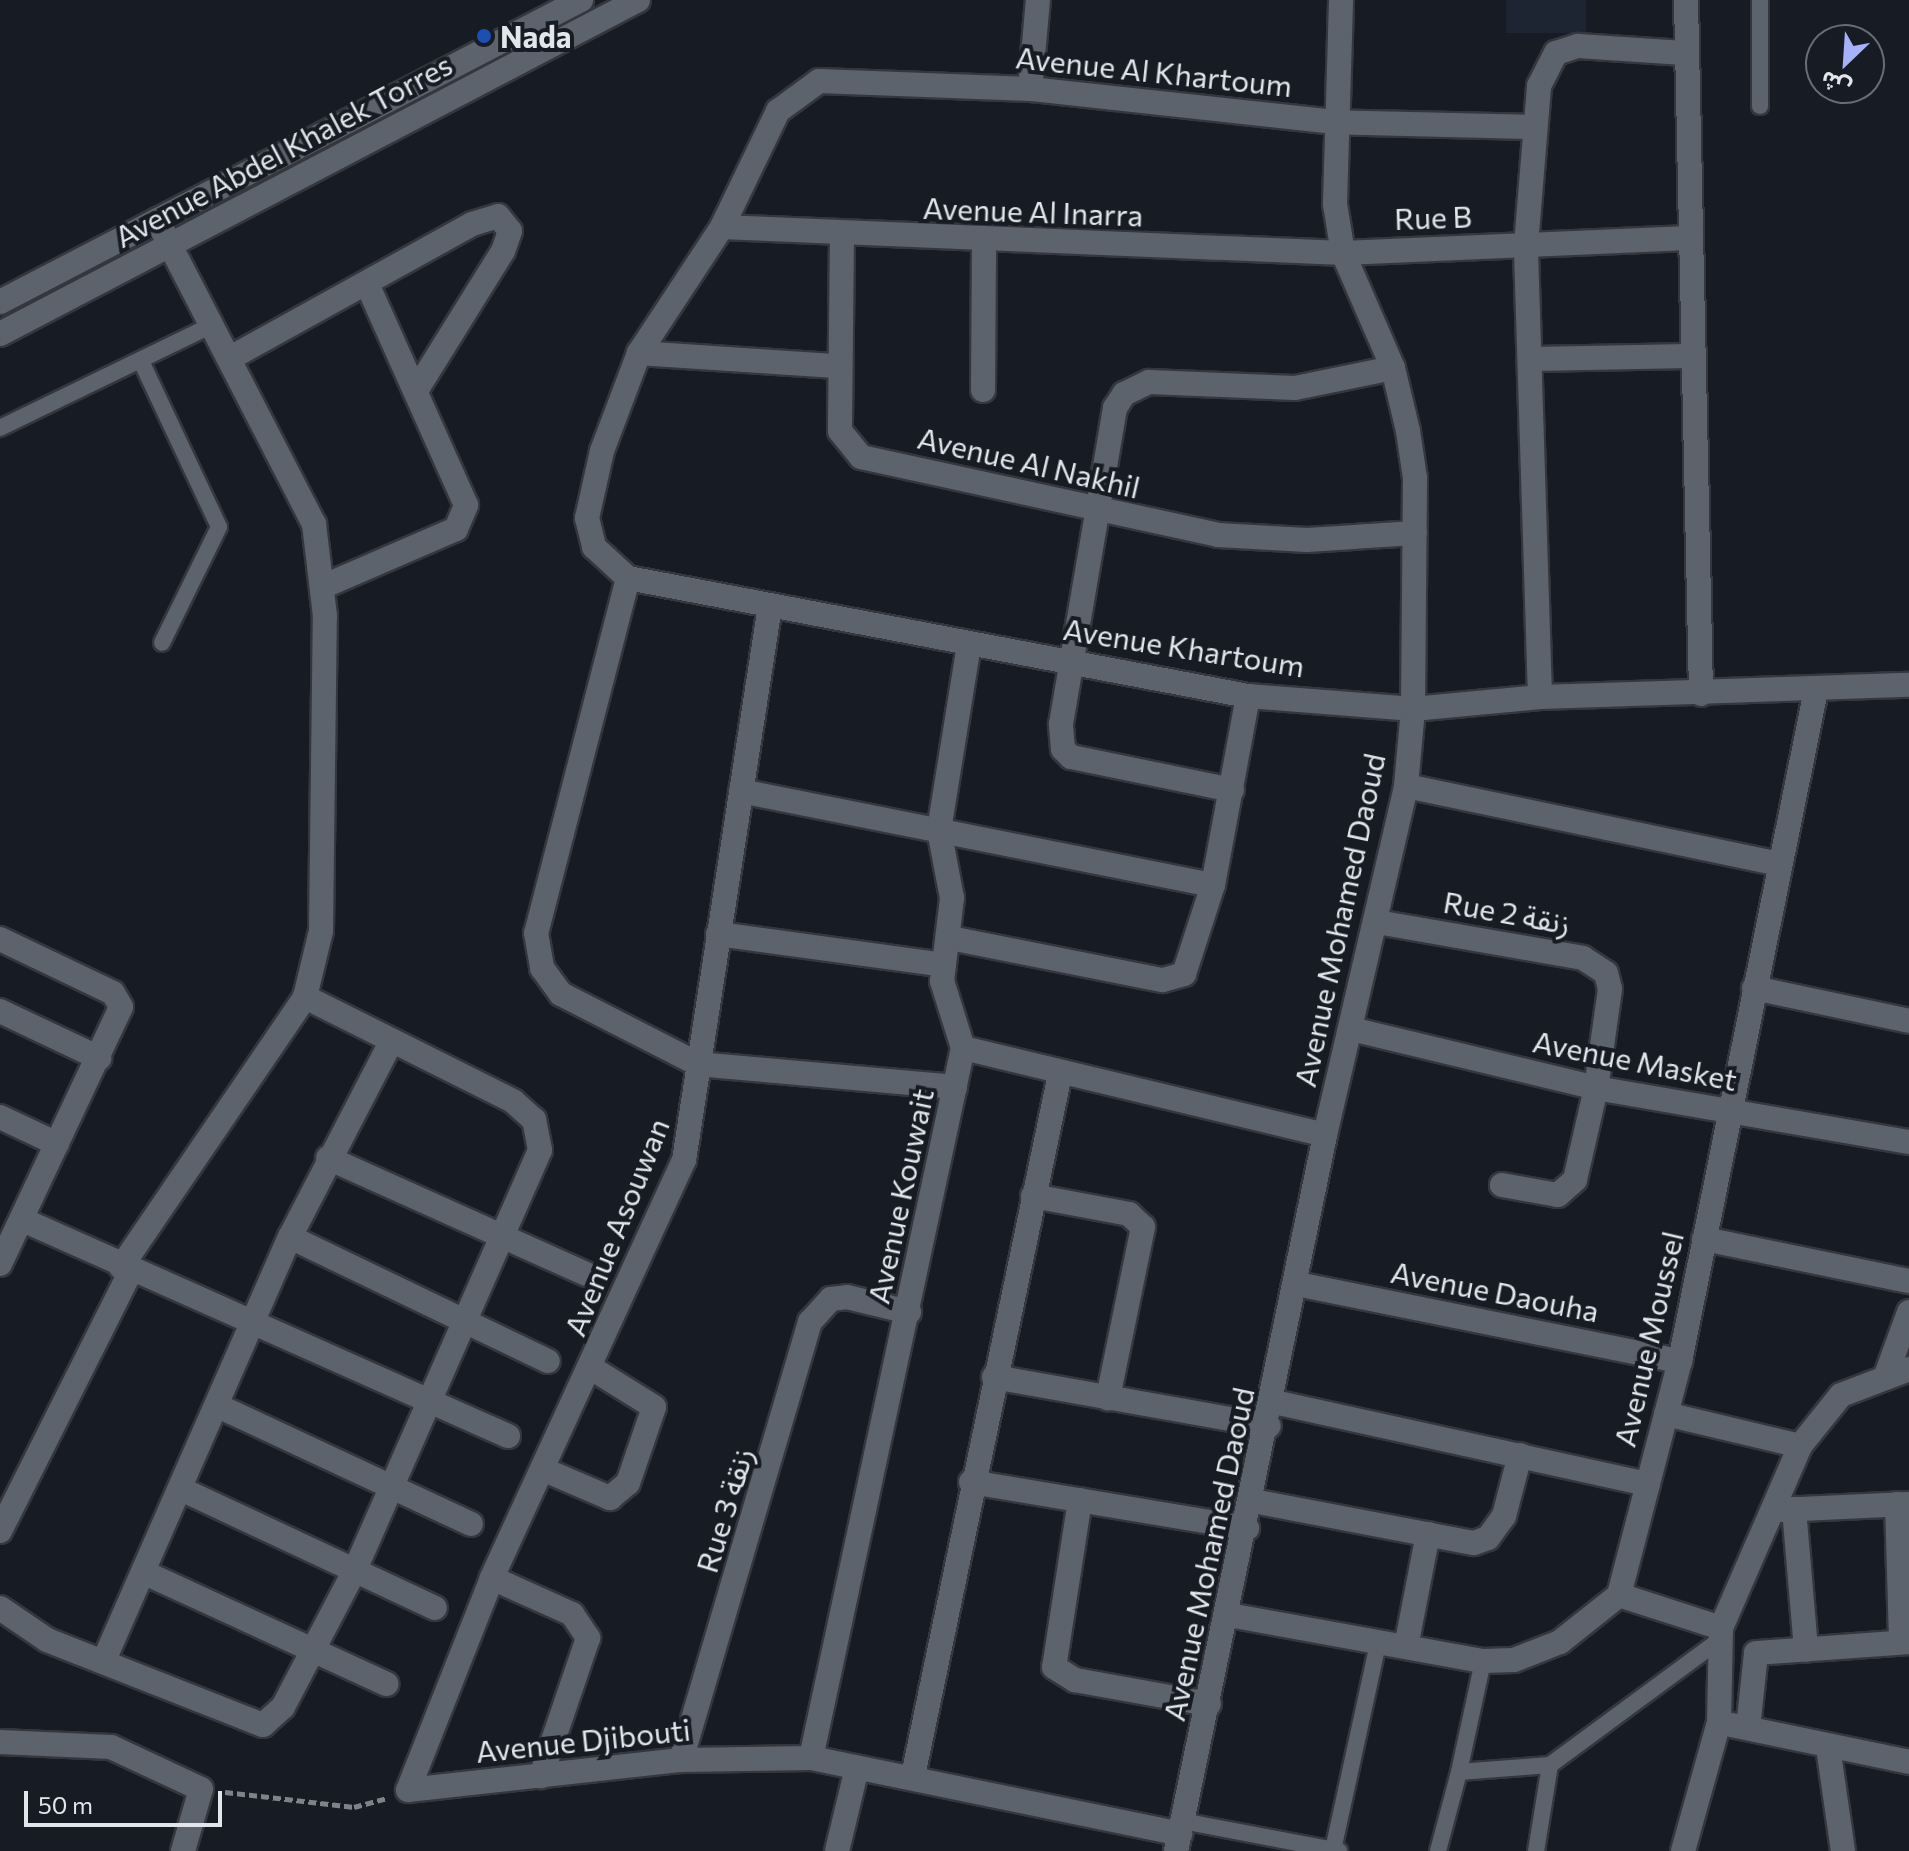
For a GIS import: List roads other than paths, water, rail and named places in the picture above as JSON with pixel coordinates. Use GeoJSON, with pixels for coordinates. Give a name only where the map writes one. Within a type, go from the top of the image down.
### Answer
{"type":"FeatureCollection","features":[{"type":"Feature","properties":{"kind":"street","name":"Avenue Abdel Khalek Torres"},"geometry":{"type":"LineString","coordinates":[[0,302],[581,0]]}},
{"type":"Feature","properties":{"kind":"street","name":"Avenue Abdel Khalek Torres"},"geometry":{"type":"LineString","coordinates":[[0,334],[638,0]]}},
{"type":"Feature","properties":{"kind":"street"},"geometry":{"type":"LineString","coordinates":[[1030,89],[1038,0]]}},
{"type":"Feature","properties":{"kind":"street","name":"Avenue Mohamed Daoud"},"geometry":{"type":"LineString","coordinates":[[1179,1835],[1269,1426],[1325,1135],[1377,922],[1406,786],[1413,709],[1415,478],[1393,368],[1343,253],[1335,122],[1341,0]]}},
{"type":"Feature","properties":{"kind":"street"},"geometry":{"type":"LineString","coordinates":[[1686,0],[1684,53],[1701,694]]}},
{"type":"Feature","properties":{"kind":"street"},"geometry":{"type":"LineString","coordinates":[[1540,697],[1532,359],[1526,245],[1533,127],[1539,86],[1556,53],[1578,46],[1684,53]]}},
{"type":"Feature","properties":{"kind":"street","name":"Avenue Al Khartoum"},"geometry":{"type":"LineString","coordinates":[[722,227],[778,111],[819,81],[1030,89],[1335,122],[1533,127]]}},
{"type":"Feature","properties":{"kind":"street"},"geometry":{"type":"LineString","coordinates":[[232,357],[472,224],[498,216],[507,222],[503,251],[417,389]]}},
{"type":"Feature","properties":{"kind":"street"},"geometry":{"type":"LineString","coordinates":[[0,1531],[126,1269],[305,997],[321,931],[322,587],[301,492],[157,220]]}},
{"type":"Feature","properties":{"kind":"street"},"geometry":{"type":"LineString","coordinates":[[722,227],[639,353],[616,400],[587,518],[604,563],[628,578],[537,952],[561,994],[698,1064],[955,1087]]}},
{"type":"Feature","properties":{"kind":"street","name":"Avenue Al Inarra"},"geometry":{"type":"LineString","coordinates":[[722,227],[984,242],[1343,253]]}},
{"type":"Feature","properties":{"kind":"street","name":"Avenue Al Nakhil"},"geometry":{"type":"LineString","coordinates":[[842,234],[836,366],[840,431],[850,451],[1098,512],[1257,539],[1415,533]]}},
{"type":"Feature","properties":{"kind":"street","name":"Rue B"},"geometry":{"type":"LineString","coordinates":[[1343,253],[1689,238]]}},
{"type":"Feature","properties":{"kind":"street"},"geometry":{"type":"LineString","coordinates":[[983,390],[984,242]]}},
{"type":"Feature","properties":{"kind":"street"},"geometry":{"type":"LineString","coordinates":[[322,587],[464,519],[462,491],[367,284]]}},
{"type":"Feature","properties":{"kind":"street"},"geometry":{"type":"LineString","coordinates":[[639,353],[836,366]]}},
{"type":"Feature","properties":{"kind":"street"},"geometry":{"type":"LineString","coordinates":[[1532,359],[1691,356]]}},
{"type":"Feature","properties":{"kind":"street"},"geometry":{"type":"LineString","coordinates":[[1232,790],[1071,757],[1060,737],[1115,408],[1136,386],[1295,388],[1393,368]]}},
{"type":"Feature","properties":{"kind":"street","name":"Avenue Khartoum"},"geometry":{"type":"LineString","coordinates":[[628,578],[1248,696],[1413,709],[1540,697],[1909,685]]}},
{"type":"Feature","properties":{"kind":"street","name":"Avenue Asouwan"},"geometry":{"type":"LineString","coordinates":[[408,1790],[492,1578],[547,1471],[684,1160],[770,606]]}},
{"type":"Feature","properties":{"kind":"street"},"geometry":{"type":"LineString","coordinates":[[969,645],[939,830],[952,898],[950,938],[944,965],[946,1004],[963,1048],[1060,1074],[1325,1135]]}},
{"type":"Feature","properties":{"kind":"street","name":"Avenue Moussel"},"geometry":{"type":"LineString","coordinates":[[1619,1595],[1680,1361],[1776,863],[1816,690]]}},
{"type":"Feature","properties":{"kind":"street"},"geometry":{"type":"LineString","coordinates":[[950,938],[1163,980],[1177,979],[1189,967],[1213,885],[1248,696]]}},
{"type":"Feature","properties":{"kind":"street"},"geometry":{"type":"LineString","coordinates":[[1406,786],[1776,863]]}},
{"type":"Feature","properties":{"kind":"street"},"geometry":{"type":"LineString","coordinates":[[741,791],[1213,885]]}},
{"type":"Feature","properties":{"kind":"street","name":"Rue 2 زنقة"},"geometry":{"type":"LineString","coordinates":[[1377,922],[1583,958],[1606,973],[1610,989],[1596,1088]]}},
{"type":"Feature","properties":{"kind":"street"},"geometry":{"type":"LineString","coordinates":[[718,934],[944,965]]}},
{"type":"Feature","properties":{"kind":"street"},"geometry":{"type":"LineString","coordinates":[[0,939],[113,993],[121,1007],[57,1144],[13,1228],[0,1264]]}},
{"type":"Feature","properties":{"kind":"street"},"geometry":{"type":"LineString","coordinates":[[1754,988],[1909,1021]]}},
{"type":"Feature","properties":{"kind":"street"},"geometry":{"type":"LineString","coordinates":[[0,1608],[47,1640],[105,1658],[263,1725],[283,1707],[354,1572],[540,1150],[534,1120],[513,1101],[390,1044],[305,997]]}},
{"type":"Feature","properties":{"kind":"street"},"geometry":{"type":"LineString","coordinates":[[0,1011],[99,1058]]}},
{"type":"Feature","properties":{"kind":"street","name":"Avenue Masket"},"geometry":{"type":"LineString","coordinates":[[1351,1029],[1596,1088],[1909,1142]]}},
{"type":"Feature","properties":{"kind":"street"},"geometry":{"type":"LineString","coordinates":[[105,1658],[257,1324],[290,1237],[328,1158],[390,1044]]}},
{"type":"Feature","properties":{"kind":"street","name":"Avenue Kouwait"},"geometry":{"type":"LineString","coordinates":[[811,1758],[909,1312],[963,1048]]}},
{"type":"Feature","properties":{"kind":"street"},"geometry":{"type":"LineString","coordinates":[[913,1776],[971,1482],[1060,1074]]}},
{"type":"Feature","properties":{"kind":"street"},"geometry":{"type":"LineString","coordinates":[[1502,1185],[1566,1192],[1596,1088]]}},
{"type":"Feature","properties":{"kind":"street"},"geometry":{"type":"LineString","coordinates":[[0,1117],[57,1144]]}},
{"type":"Feature","properties":{"kind":"street"},"geometry":{"type":"LineString","coordinates":[[328,1158],[504,1234],[586,1274]]}},
{"type":"Feature","properties":{"kind":"street"},"geometry":{"type":"LineString","coordinates":[[1033,1196],[1129,1214],[1143,1227],[1108,1398]]}},
{"type":"Feature","properties":{"kind":"street"},"geometry":{"type":"LineString","coordinates":[[13,1228],[126,1269],[257,1324],[428,1403],[508,1436]]}},
{"type":"Feature","properties":{"kind":"street"},"geometry":{"type":"LineString","coordinates":[[290,1237],[548,1361]]}},
{"type":"Feature","properties":{"kind":"street"},"geometry":{"type":"LineString","coordinates":[[1704,1239],[1909,1281]]}},
{"type":"Feature","properties":{"kind":"street","name":"Avenue Daouha"},"geometry":{"type":"LineString","coordinates":[[1297,1284],[1680,1361]]}},
{"type":"Feature","properties":{"kind":"street","name":"Rue 3 زنقة"},"geometry":{"type":"LineString","coordinates":[[681,1760],[810,1322],[831,1299],[847,1297],[909,1312]]}},
{"type":"Feature","properties":{"kind":"street"},"geometry":{"type":"LineString","coordinates":[[1683,1851],[1719,1722],[1721,1633],[1785,1510],[1800,1446],[1841,1395],[1898,1372],[1909,1312]]}},
{"type":"Feature","properties":{"kind":"street"},"geometry":{"type":"LineString","coordinates":[[547,1471],[610,1498],[628,1483],[654,1407],[593,1369]]}},
{"type":"Feature","properties":{"kind":"street"},"geometry":{"type":"LineString","coordinates":[[994,1377],[1269,1426]]}},
{"type":"Feature","properties":{"kind":"street"},"geometry":{"type":"LineString","coordinates":[[1274,1402],[1648,1484]]}},
{"type":"Feature","properties":{"kind":"street"},"geometry":{"type":"LineString","coordinates":[[218,1406],[471,1524]]}},
{"type":"Feature","properties":{"kind":"street"},"geometry":{"type":"LineString","coordinates":[[1666,1414],[1800,1446]]}},
{"type":"Feature","properties":{"kind":"street"},"geometry":{"type":"LineString","coordinates":[[1253,1501],[1474,1543],[1488,1538],[1504,1516],[1520,1455]]}},
{"type":"Feature","properties":{"kind":"street"},"geometry":{"type":"LineString","coordinates":[[971,1482],[1247,1528]]}},
{"type":"Feature","properties":{"kind":"street"},"geometry":{"type":"LineString","coordinates":[[183,1490],[435,1608]]}},
{"type":"Feature","properties":{"kind":"street"},"geometry":{"type":"LineString","coordinates":[[1080,1500],[1054,1667],[1075,1680],[1209,1704]]}},
{"type":"Feature","properties":{"kind":"street"},"geometry":{"type":"LineString","coordinates":[[1748,1728],[1756,1653],[1905,1642],[1903,1504],[1785,1510]]}},
{"type":"Feature","properties":{"kind":"street"},"geometry":{"type":"LineString","coordinates":[[1785,1510],[1806,1649]]}},
{"type":"Feature","properties":{"kind":"street"},"geometry":{"type":"LineString","coordinates":[[1406,1647],[1428,1534]]}},
{"type":"Feature","properties":{"kind":"street"},"geometry":{"type":"LineString","coordinates":[[143,1572],[387,1684]]}},
{"type":"Feature","properties":{"kind":"street"},"geometry":{"type":"LineString","coordinates":[[492,1578],[572,1614],[588,1638],[541,1776]]}},
{"type":"Feature","properties":{"kind":"street"},"geometry":{"type":"LineString","coordinates":[[1229,1615],[1483,1661],[1514,1660],[1560,1642],[1619,1595],[1721,1633]]}},
{"type":"Feature","properties":{"kind":"street"},"geometry":{"type":"LineString","coordinates":[[1719,1722],[1909,1762]]}},
{"type":"Feature","properties":{"kind":"street"},"geometry":{"type":"LineString","coordinates":[[0,1742],[111,1747],[201,1789],[183,1851]]}},
{"type":"Feature","properties":{"kind":"street"},"geometry":{"type":"LineString","coordinates":[[1828,1747],[1843,1851]]}},
{"type":"Feature","properties":{"kind":"street","name":"Avenue Djibouti"},"geometry":{"type":"LineString","coordinates":[[408,1790],[681,1760],[811,1758],[913,1776],[1179,1835]]}},
{"type":"Feature","properties":{"kind":"street"},"geometry":{"type":"LineString","coordinates":[[837,1851],[857,1768]]}},
{"type":"Feature","properties":{"kind":"lane"},"geometry":{"type":"LineString","coordinates":[[1760,0],[1760,106]]}},
{"type":"Feature","properties":{"kind":"lane"},"geometry":{"type":"LineString","coordinates":[[0,428],[214,324]]}},
{"type":"Feature","properties":{"kind":"lane"},"geometry":{"type":"LineString","coordinates":[[141,361],[219,527],[162,643]]}},
{"type":"Feature","properties":{"kind":"lane"},"geometry":{"type":"LineString","coordinates":[[1459,1772],[1550,1765],[1721,1633]]}},
{"type":"Feature","properties":{"kind":"lane"},"geometry":{"type":"LineString","coordinates":[[1179,1835],[1336,1850],[1378,1643]]}},
{"type":"Feature","properties":{"kind":"lane"},"geometry":{"type":"LineString","coordinates":[[1438,1851],[1483,1661]]}},
{"type":"Feature","properties":{"kind":"lane"},"geometry":{"type":"LineString","coordinates":[[1536,1851],[1550,1765]]}},
{"type":"Feature","properties":{"kind":"place","name":"Nada"},"geometry":{"type":"Point","coordinates":[484,36]}}]}
